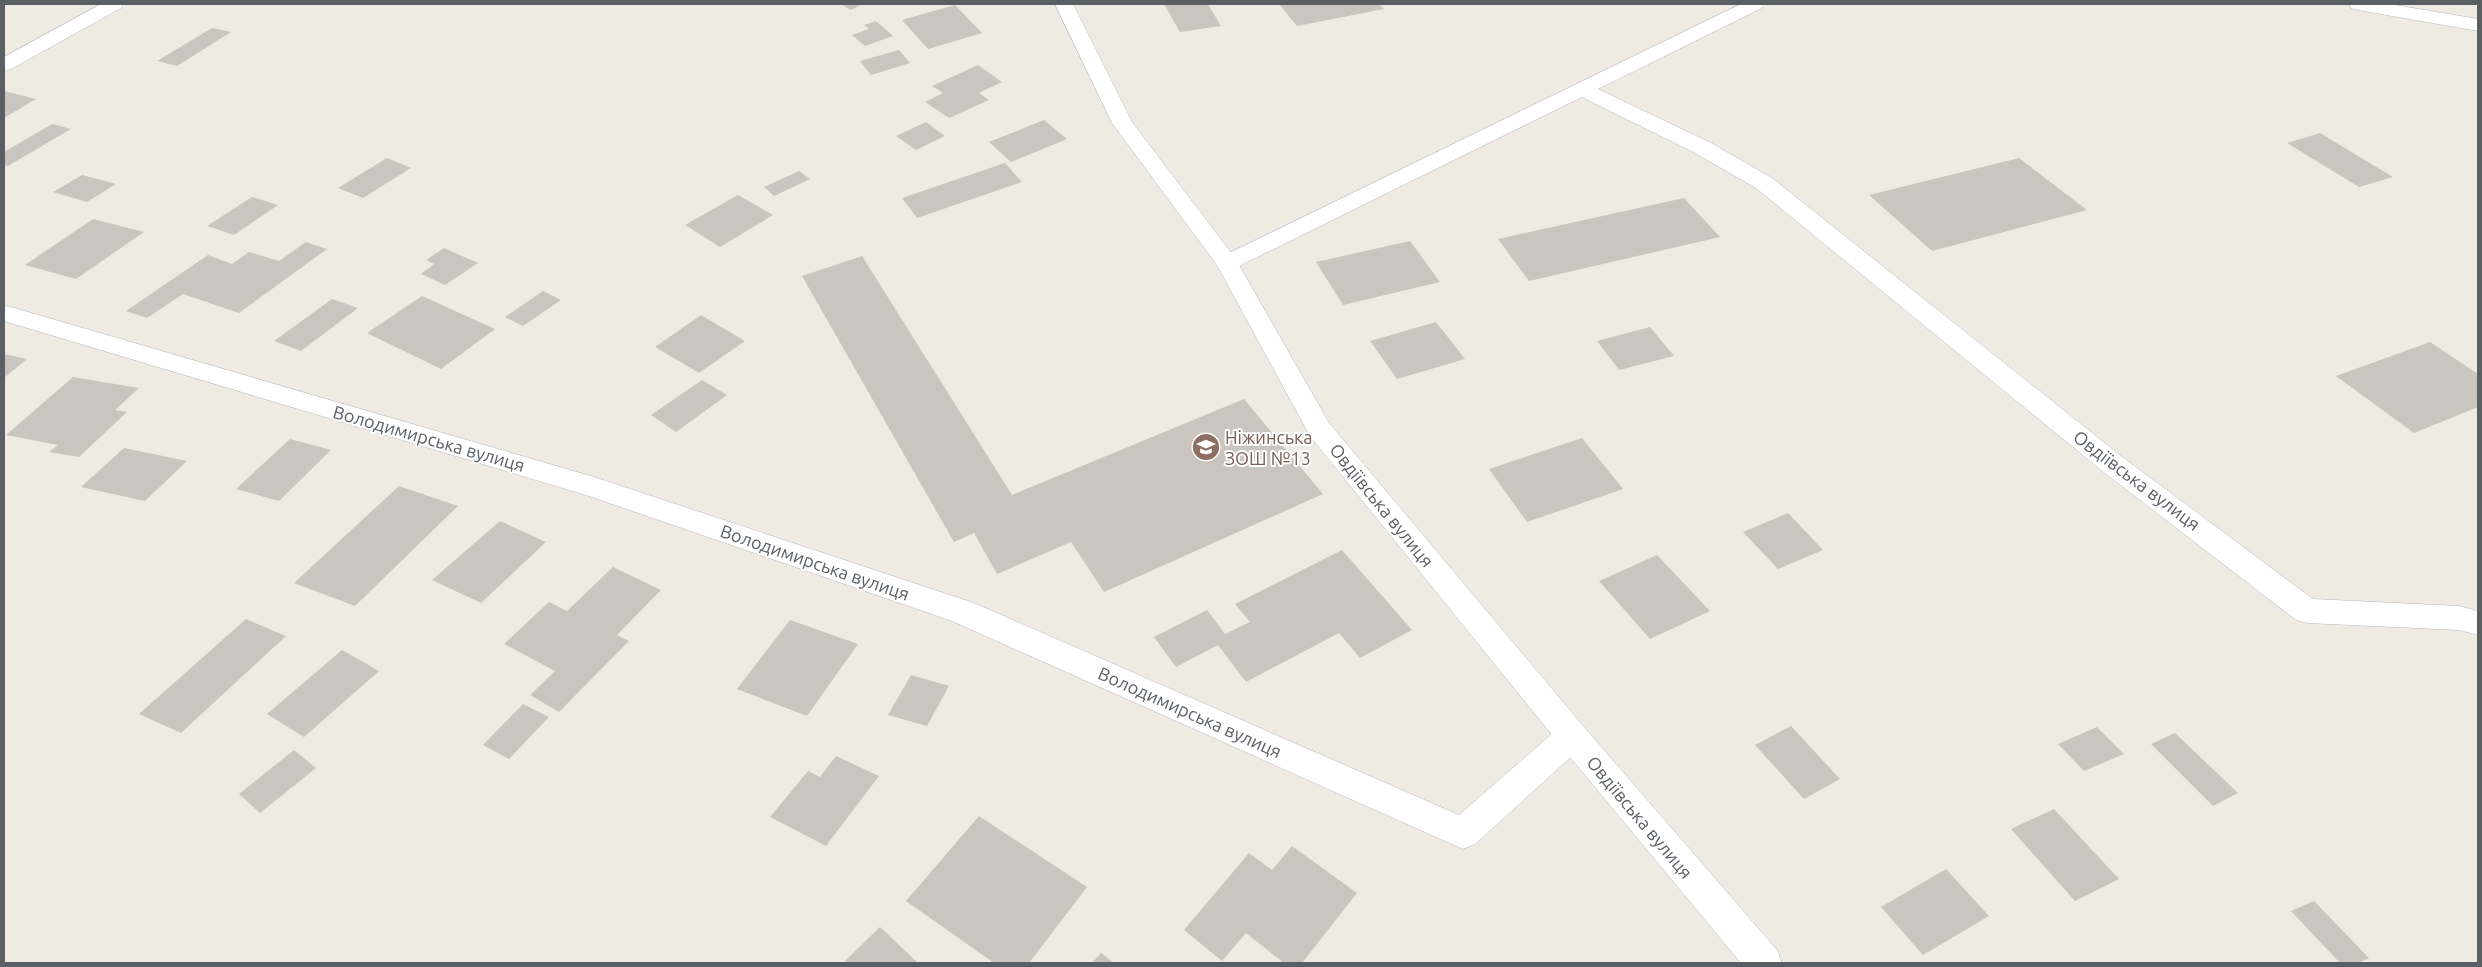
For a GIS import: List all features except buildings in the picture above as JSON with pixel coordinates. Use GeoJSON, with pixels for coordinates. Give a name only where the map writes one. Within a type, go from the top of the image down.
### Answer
{"type":"FeatureCollection","features":[{"type":"Feature","properties":{"kind":"street"},"geometry":{"type":"LineString","coordinates":[[4,65],[114,4]]}},
{"type":"Feature","properties":{"kind":"street","name":"Овдіївська вулиця"},"geometry":{"type":"LineString","coordinates":[[1064,4],[1122,123],[1227,263],[1320,429],[1572,736],[1764,963]]}},
{"type":"Feature","properties":{"kind":"street"},"geometry":{"type":"LineString","coordinates":[[1227,263],[1755,4]]}},
{"type":"Feature","properties":{"kind":"street"},"geometry":{"type":"LineString","coordinates":[[2358,4],[2478,26]]}},
{"type":"Feature","properties":{"kind":"street","name":"Овдіївська вулиця"},"geometry":{"type":"LineString","coordinates":[[1581,88],[1703,148],[1764,183],[2111,463],[2307,611],[2459,618],[2478,623]]}},
{"type":"Feature","properties":{"kind":"street","name":"Володимирська вулиця"},"geometry":{"type":"LineString","coordinates":[[4,313],[594,487],[963,612],[1463,833],[1572,736]]}},
{"type":"Feature","properties":{"kind":"place","name":"Ніжинська ЗОШ №13"},"geometry":{"type":"Point","coordinates":[1206,447]}}]}
